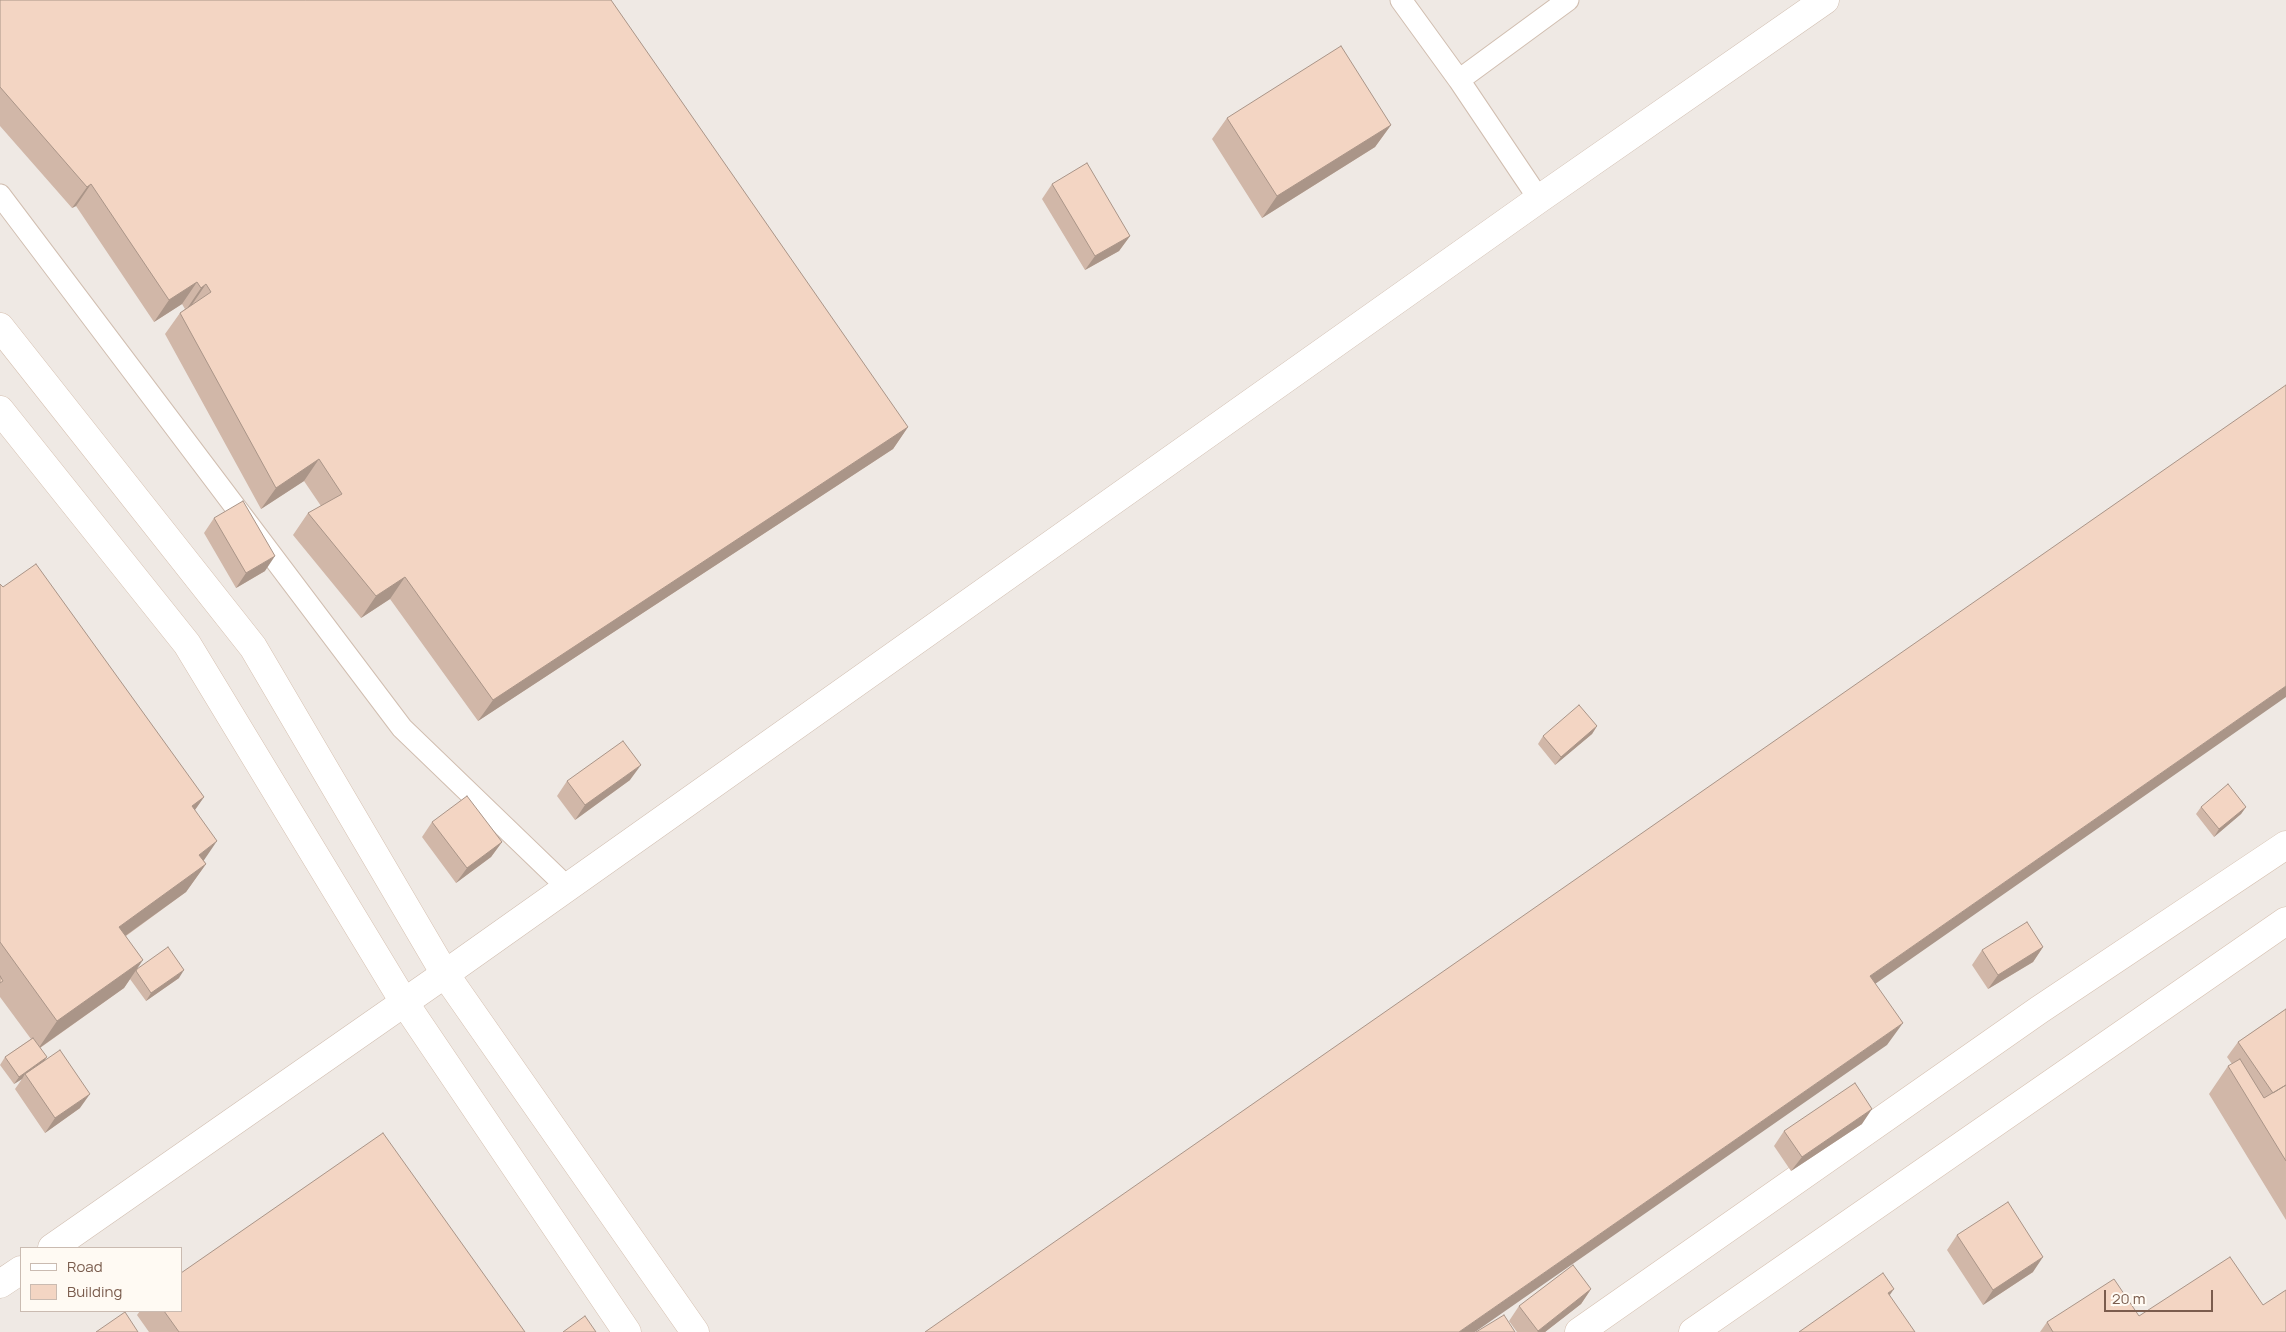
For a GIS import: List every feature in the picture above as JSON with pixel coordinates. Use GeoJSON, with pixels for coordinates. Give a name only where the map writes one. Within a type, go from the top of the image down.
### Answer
{"type":"FeatureCollection","features":[{"type":"Feature","properties":{"kind":"street"},"geometry":{"type":"LineString","coordinates":[[53,1247],[445,974],[1540,198],[1825,0]]}},
{"type":"Feature","properties":{"kind":"street"},"geometry":{"type":"LineString","coordinates":[[0,327],[253,648],[445,974],[695,1332]]}},
{"type":"Feature","properties":{"kind":"street"},"geometry":{"type":"LineString","coordinates":[[0,410],[187,644],[404,1002],[627,1332]]}},
{"type":"Feature","properties":{"kind":"street"},"geometry":{"type":"LineString","coordinates":[[1579,1332],[2039,1010],[2286,845]]}},
{"type":"Feature","properties":{"kind":"street"},"geometry":{"type":"LineString","coordinates":[[1693,1332],[2286,921]]}},
{"type":"Feature","properties":{"kind":"street"},"geometry":{"type":"LineString","coordinates":[[0,1284],[20,1271]]}},
{"type":"Feature","properties":{"kind":"lane"},"geometry":{"type":"LineString","coordinates":[[1401,0],[1459,80],[1540,198]]}},
{"type":"Feature","properties":{"kind":"lane"},"geometry":{"type":"LineString","coordinates":[[1459,80],[1568,0]]}},
{"type":"Feature","properties":{"kind":"lane"},"geometry":{"type":"LineString","coordinates":[[0,195],[402,728],[567,887]]}},
{"type":"Feature","properties":{"kind":"shaded area"},"geometry":{"type":"Polygon","coordinates":[[[0,0],[2286,0],[2286,1332],[0,1332],[0,0]]]}},
{"type":"Feature","properties":{"kind":"building"},"geometry":{"type":"Polygon","coordinates":[[[0,0],[611,0],[908,427],[493,700],[405,577],[376,596],[308,513],[342,494],[319,459],[276,488],[180,313],[211,292],[206,284],[201,288],[197,282],[169,300],[91,184],[87,187],[0,87],[0,0]]]}},
{"type":"Feature","properties":{"kind":"building"},"geometry":{"type":"Polygon","coordinates":[[[1341,46],[1391,125],[1277,196],[1227,118],[1341,46]]]}},
{"type":"Feature","properties":{"kind":"building"},"geometry":{"type":"Polygon","coordinates":[[[1087,163],[1130,236],[1095,256],[1052,184],[1087,163]]]}},
{"type":"Feature","properties":{"kind":"building"},"geometry":{"type":"Polygon","coordinates":[[[2286,385],[2286,686],[1870,976],[1903,1023],[1459,1332],[925,1332],[2286,385]]]}},
{"type":"Feature","properties":{"kind":"building"},"geometry":{"type":"Polygon","coordinates":[[[243,501],[275,556],[246,573],[214,518],[243,501]]]}},
{"type":"Feature","properties":{"kind":"building"},"geometry":{"type":"Polygon","coordinates":[[[36,564],[204,797],[192,806],[217,841],[199,855],[206,864],[119,927],[143,960],[57,1021],[0,942],[0,584],[3,587],[36,564]]]}},
{"type":"Feature","properties":{"kind":"building"},"geometry":{"type":"Polygon","coordinates":[[[1579,705],[1597,726],[1561,757],[1543,736],[1579,705]]]}},
{"type":"Feature","properties":{"kind":"building"},"geometry":{"type":"Polygon","coordinates":[[[623,741],[641,765],[585,805],[567,781],[623,741]]]}},
{"type":"Feature","properties":{"kind":"building"},"geometry":{"type":"Polygon","coordinates":[[[2228,784],[2246,807],[2219,829],[2201,807],[2228,784]]]}},
{"type":"Feature","properties":{"kind":"building"},"geometry":{"type":"Polygon","coordinates":[[[467,796],[502,842],[467,868],[432,822],[467,796]]]}},
{"type":"Feature","properties":{"kind":"building"},"geometry":{"type":"Polygon","coordinates":[[[2027,922],[2043,947],[1998,975],[1982,950],[2027,922]]]}},
{"type":"Feature","properties":{"kind":"building"},"geometry":{"type":"Polygon","coordinates":[[[168,947],[184,970],[151,993],[136,971],[168,947]]]}},
{"type":"Feature","properties":{"kind":"building"},"geometry":{"type":"Polygon","coordinates":[[[2286,1009],[2286,1085],[2273,1093],[2238,1042],[2286,1009]]]}},
{"type":"Feature","properties":{"kind":"building"},"geometry":{"type":"Polygon","coordinates":[[[33,1038],[47,1057],[19,1077],[5,1057],[33,1038]]]}},
{"type":"Feature","properties":{"kind":"building"},"geometry":{"type":"Polygon","coordinates":[[[60,1050],[90,1094],[55,1118],[25,1074],[60,1050]]]}},
{"type":"Feature","properties":{"kind":"building"},"geometry":{"type":"Polygon","coordinates":[[[2240,1059],[2264,1098],[2286,1085],[2286,1161],[2228,1066],[2240,1059]]]}},
{"type":"Feature","properties":{"kind":"building"},"geometry":{"type":"Polygon","coordinates":[[[1855,1083],[1872,1109],[1802,1157],[1784,1131],[1855,1083]]]}},
{"type":"Feature","properties":{"kind":"building"},"geometry":{"type":"Polygon","coordinates":[[[383,1133],[525,1332],[179,1332],[165,1312],[182,1312],[182,1272],[383,1133]]]}},
{"type":"Feature","properties":{"kind":"building"},"geometry":{"type":"Polygon","coordinates":[[[2008,1202],[2043,1257],[1993,1290],[1957,1235],[2008,1202]]]}},
{"type":"Feature","properties":{"kind":"building"},"geometry":{"type":"Polygon","coordinates":[[[2230,1257],[2263,1305],[2286,1290],[2286,1332],[2053,1332],[2047,1322],[2114,1279],[2139,1316],[2230,1257]]]}},
{"type":"Feature","properties":{"kind":"building"},"geometry":{"type":"Polygon","coordinates":[[[1573,1265],[1591,1289],[1538,1331],[1519,1306],[1573,1265]]]}},
{"type":"Feature","properties":{"kind":"building"},"geometry":{"type":"Polygon","coordinates":[[[1883,1273],[1894,1289],[1888,1293],[1915,1332],[1799,1332],[1883,1273]]]}},
{"type":"Feature","properties":{"kind":"building"},"geometry":{"type":"Polygon","coordinates":[[[125,1312],[138,1332],[96,1332],[125,1312]]]}},
{"type":"Feature","properties":{"kind":"building"},"geometry":{"type":"Polygon","coordinates":[[[1504,1315],[1515,1332],[1476,1332],[1504,1315]]]}},
{"type":"Feature","properties":{"kind":"building"},"geometry":{"type":"Polygon","coordinates":[[[585,1316],[596,1332],[563,1332],[585,1316]]]}}]}
